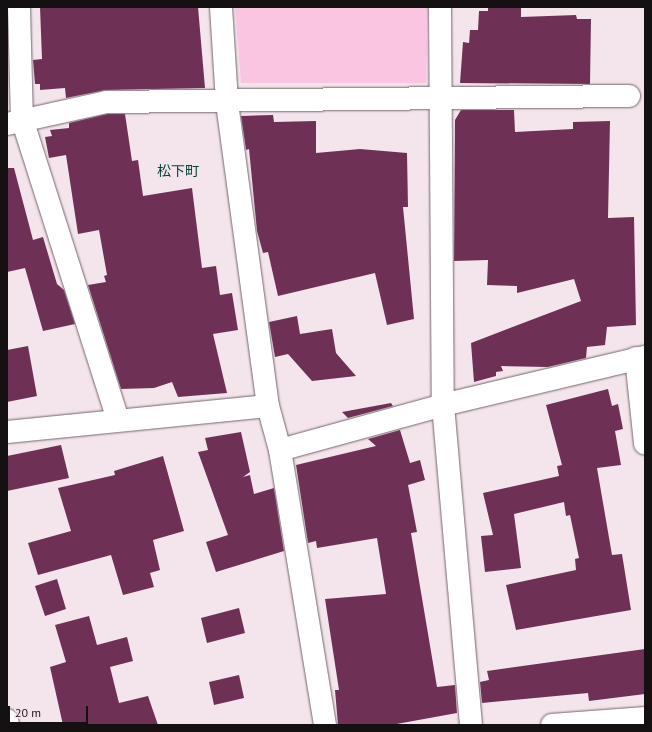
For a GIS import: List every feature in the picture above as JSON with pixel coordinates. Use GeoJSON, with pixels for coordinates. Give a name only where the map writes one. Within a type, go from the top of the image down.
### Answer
{"type":"FeatureCollection","features":[{"type":"Feature","properties":{"kind":"street"},"geometry":{"type":"LineString","coordinates":[[18,7],[14,122],[118,420]]}},
{"type":"Feature","properties":{"kind":"street"},"geometry":{"type":"LineString","coordinates":[[221,7],[227,103],[268,406],[280,450],[325,725]]}},
{"type":"Feature","properties":{"kind":"street"},"geometry":{"type":"LineString","coordinates":[[440,7],[443,405],[471,725]]}},
{"type":"Feature","properties":{"kind":"street"},"geometry":{"type":"LineString","coordinates":[[14,122],[106,102],[227,103],[629,96]]}},
{"type":"Feature","properties":{"kind":"street"},"geometry":{"type":"LineString","coordinates":[[280,450],[443,405],[640,358],[645,444]]}},
{"type":"Feature","properties":{"kind":"street"},"geometry":{"type":"LineString","coordinates":[[7,432],[268,406]]}},
{"type":"Feature","properties":{"kind":"street"},"geometry":{"type":"LineString","coordinates":[[552,725],[645,718]]}},
{"type":"Feature","properties":{"kind":"street"},"geometry":{"type":"LineString","coordinates":[[7,720],[8,725]]}},
{"type":"Feature","properties":{"kind":"shaded area"},"geometry":{"type":"Polygon","coordinates":[[[235,7],[428,7],[426,83],[241,83],[235,7]]]}},
{"type":"Feature","properties":{"kind":"building"},"geometry":{"type":"Polygon","coordinates":[[[40,7],[198,7],[205,88],[106,90],[66,98],[65,88],[40,90],[40,84],[35,84],[33,60],[42,59],[40,7]]]}},
{"type":"Feature","properties":{"kind":"building"},"geometry":{"type":"Polygon","coordinates":[[[488,7],[521,7],[521,17],[576,15],[577,19],[591,19],[590,84],[460,83],[463,42],[469,43],[470,30],[478,30],[479,11],[488,11],[488,7]]]}},
{"type":"Feature","properties":{"kind":"building"},"geometry":{"type":"Polygon","coordinates":[[[461,110],[514,110],[515,132],[573,129],[573,122],[610,121],[608,218],[634,217],[636,325],[607,327],[605,345],[587,347],[586,358],[548,367],[501,366],[503,371],[496,372],[496,376],[474,382],[471,343],[581,301],[574,279],[517,293],[517,286],[487,285],[488,260],[454,261],[455,120],[461,110]]]}},
{"type":"Feature","properties":{"kind":"building"},"geometry":{"type":"Polygon","coordinates":[[[107,114],[125,114],[132,161],[138,160],[143,196],[192,188],[202,268],[216,266],[220,295],[232,293],[238,330],[213,334],[227,393],[178,397],[172,382],[154,388],[121,389],[88,285],[106,282],[104,276],[107,275],[99,230],[78,234],[66,155],[49,158],[45,137],[52,136],[50,130],[69,128],[69,123],[107,114]]]}},
{"type":"Feature","properties":{"kind":"building"},"geometry":{"type":"Polygon","coordinates":[[[273,115],[274,122],[316,121],[316,153],[360,149],[407,153],[408,207],[403,207],[414,319],[387,325],[375,273],[278,296],[268,252],[263,253],[257,231],[249,149],[246,150],[241,116],[273,115]]]}},
{"type":"Feature","properties":{"kind":"building"},"geometry":{"type":"Polygon","coordinates":[[[7,168],[14,168],[33,240],[43,237],[57,284],[64,290],[75,324],[43,331],[25,268],[7,272],[7,168]]]}},
{"type":"Feature","properties":{"kind":"building"},"geometry":{"type":"Polygon","coordinates":[[[297,316],[300,334],[332,329],[336,353],[356,376],[312,381],[288,354],[275,357],[269,322],[297,316]]]}},
{"type":"Feature","properties":{"kind":"building"},"geometry":{"type":"Polygon","coordinates":[[[28,346],[37,396],[7,402],[7,350],[28,346]]]}},
{"type":"Feature","properties":{"kind":"building"},"geometry":{"type":"Polygon","coordinates":[[[608,389],[612,406],[618,404],[623,429],[615,431],[621,465],[597,468],[612,555],[622,554],[631,610],[516,630],[506,585],[576,570],[575,559],[579,558],[570,515],[566,516],[564,502],[514,514],[521,568],[485,572],[481,536],[493,535],[483,493],[559,476],[557,466],[562,465],[546,405],[608,389]]]}},
{"type":"Feature","properties":{"kind":"building"},"geometry":{"type":"Polygon","coordinates":[[[391,403],[393,406],[348,418],[342,412],[391,403]]]}},
{"type":"Feature","properties":{"kind":"building"},"geometry":{"type":"Polygon","coordinates":[[[400,430],[410,463],[420,460],[425,480],[408,485],[417,532],[411,533],[437,687],[455,685],[457,713],[391,725],[338,725],[335,690],[339,690],[325,599],[386,594],[377,538],[317,548],[316,541],[308,543],[296,465],[376,446],[368,439],[400,430]]]}},
{"type":"Feature","properties":{"kind":"building"},"geometry":{"type":"Polygon","coordinates":[[[241,432],[250,472],[243,477],[250,475],[254,494],[274,488],[284,551],[216,572],[206,542],[228,535],[198,452],[208,450],[205,438],[241,432]]]}},
{"type":"Feature","properties":{"kind":"building"},"geometry":{"type":"Polygon","coordinates":[[[61,445],[69,478],[7,491],[7,456],[61,445]]]}},
{"type":"Feature","properties":{"kind":"building"},"geometry":{"type":"Polygon","coordinates":[[[163,456],[184,531],[153,540],[160,570],[150,573],[154,587],[123,595],[111,555],[38,575],[28,543],[71,531],[58,488],[115,475],[114,471],[163,456]]]}},
{"type":"Feature","properties":{"kind":"building"},"geometry":{"type":"Polygon","coordinates":[[[57,579],[66,609],[45,616],[35,586],[57,579]]]}},
{"type":"Feature","properties":{"kind":"building"},"geometry":{"type":"Polygon","coordinates":[[[239,608],[245,633],[207,643],[201,618],[239,608]]]}},
{"type":"Feature","properties":{"kind":"building"},"geometry":{"type":"Polygon","coordinates":[[[89,616],[97,645],[127,637],[133,661],[110,667],[119,703],[148,696],[158,725],[63,725],[50,667],[66,662],[55,625],[89,616]]]}},
{"type":"Feature","properties":{"kind":"building"},"geometry":{"type":"Polygon","coordinates":[[[645,649],[645,694],[589,701],[588,693],[482,703],[480,682],[489,680],[487,671],[645,649]]]}},
{"type":"Feature","properties":{"kind":"building"},"geometry":{"type":"Polygon","coordinates":[[[239,675],[244,698],[214,705],[209,682],[239,675]]]}},
{"type":"Feature","properties":{"kind":"district","name":"松下町"},"geometry":{"type":"Point","coordinates":[178,171]}}]}
